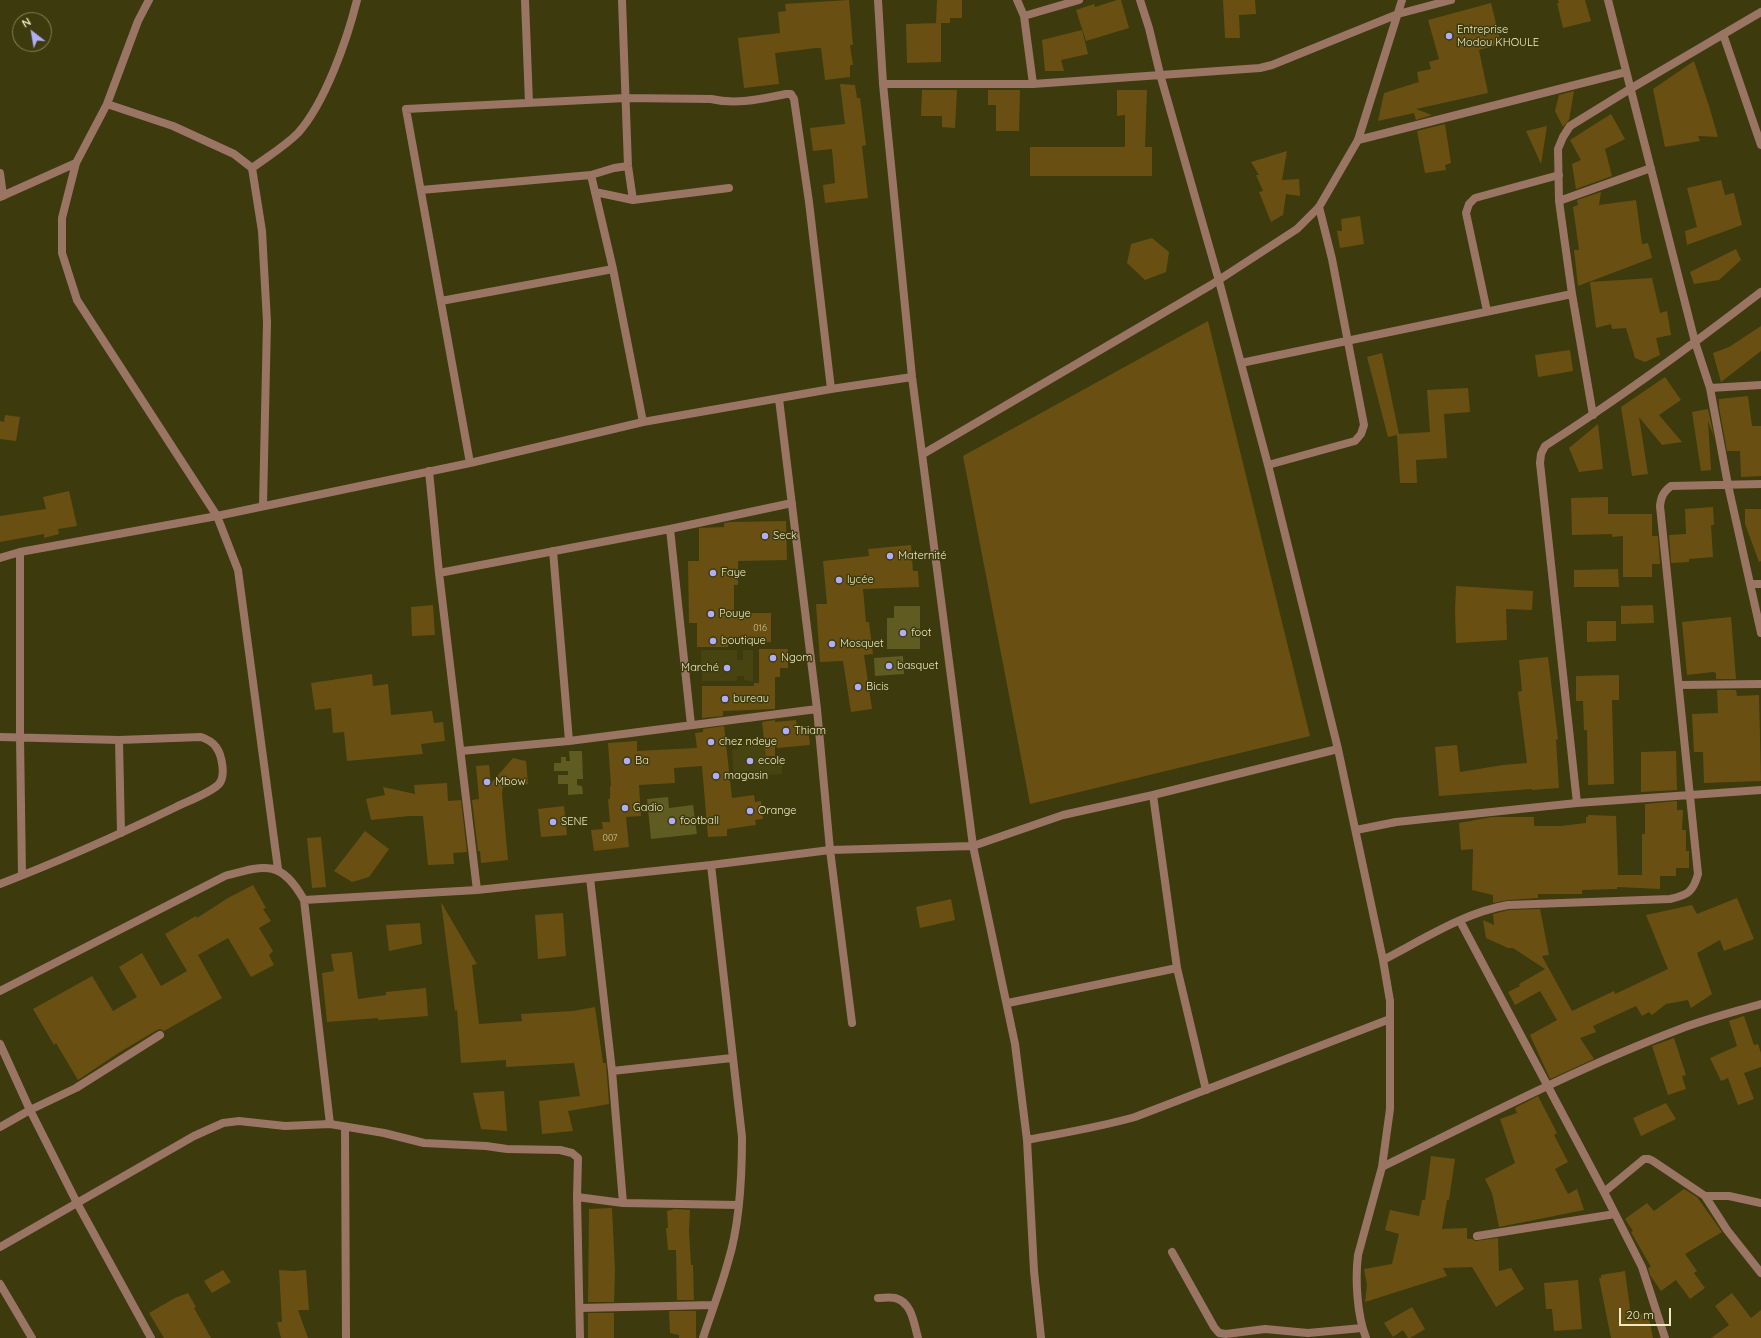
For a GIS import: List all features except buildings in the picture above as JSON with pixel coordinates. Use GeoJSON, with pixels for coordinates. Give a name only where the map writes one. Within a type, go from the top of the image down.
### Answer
{"type":"FeatureCollection","features":[{"type":"Feature","properties":{"kind":"street"},"geometry":{"type":"LineString","coordinates":[[149,0],[135,28],[107,104],[76,163],[62,218],[62,253],[77,300],[217,516],[238,570],[278,870]]}},
{"type":"Feature","properties":{"kind":"street"},"geometry":{"type":"LineString","coordinates":[[252,168],[285,145],[298,132],[313,112],[337,62],[350,28],[357,0]]}},
{"type":"Feature","properties":{"kind":"street"},"geometry":{"type":"LineString","coordinates":[[525,0],[529,103]]}},
{"type":"Feature","properties":{"kind":"street"},"geometry":{"type":"LineString","coordinates":[[622,0],[628,166],[633,200]]}},
{"type":"Feature","properties":{"kind":"street"},"geometry":{"type":"LineString","coordinates":[[878,0],[883,84],[912,377],[973,846],[1016,1044],[1027,1140],[1034,1271],[1041,1338]]}},
{"type":"Feature","properties":{"kind":"street"},"geometry":{"type":"LineString","coordinates":[[1017,0],[1024,16],[1033,84]]}},
{"type":"Feature","properties":{"kind":"street"},"geometry":{"type":"LineString","coordinates":[[1024,16],[1079,0]]}},
{"type":"Feature","properties":{"kind":"street"},"geometry":{"type":"LineString","coordinates":[[1140,0],[1149,28],[1160,74],[1268,465],[1338,749],[1383,960],[1390,1001],[1390,1109],[1382,1167],[1358,1255],[1357,1268],[1362,1328],[1366,1338]]}},
{"type":"Feature","properties":{"kind":"street"},"geometry":{"type":"LineString","coordinates":[[923,454],[1218,281],[1297,229],[1319,207],[1358,140],[1402,0]]}},
{"type":"Feature","properties":{"kind":"street"},"geometry":{"type":"LineString","coordinates":[[883,84],[1033,84],[1260,68],[1272,65],[1398,14],[1451,0]]}},
{"type":"Feature","properties":{"kind":"street"},"geometry":{"type":"LineString","coordinates":[[1608,0],[1695,342],[1710,388],[1728,485],[1761,633]]}},
{"type":"Feature","properties":{"kind":"street"},"geometry":{"type":"LineString","coordinates":[[1593,415],[1572,294],[1559,201],[1558,149],[1563,137],[1570,126],[1630,88],[1761,12]]}},
{"type":"Feature","properties":{"kind":"street"},"geometry":{"type":"LineString","coordinates":[[1723,34],[1761,144]]}},
{"type":"Feature","properties":{"kind":"street"},"geometry":{"type":"LineString","coordinates":[[1358,140],[1626,72]]}},
{"type":"Feature","properties":{"kind":"street"},"geometry":{"type":"LineString","coordinates":[[470,463],[406,109],[626,98],[711,99],[724,102],[741,103],[790,94],[794,99],[809,202],[831,389]]}},
{"type":"Feature","properties":{"kind":"street"},"geometry":{"type":"LineString","coordinates":[[107,104],[173,126],[234,154],[252,168],[262,231],[268,322],[263,506]]}},
{"type":"Feature","properties":{"kind":"street"},"geometry":{"type":"LineString","coordinates":[[0,173],[1,197],[76,163]]}},
{"type":"Feature","properties":{"kind":"street"},"geometry":{"type":"LineString","coordinates":[[421,190],[591,175],[614,168],[628,166]]}},
{"type":"Feature","properties":{"kind":"street"},"geometry":{"type":"LineString","coordinates":[[1559,201],[1651,168]]}},
{"type":"Feature","properties":{"kind":"street"},"geometry":{"type":"LineString","coordinates":[[591,175],[613,269],[643,422]]}},
{"type":"Feature","properties":{"kind":"street"},"geometry":{"type":"LineString","coordinates":[[1487,311],[1466,213],[1469,204],[1475,198],[1559,175]]}},
{"type":"Feature","properties":{"kind":"street"},"geometry":{"type":"LineString","coordinates":[[595,192],[633,200],[729,188]]}},
{"type":"Feature","properties":{"kind":"street"},"geometry":{"type":"LineString","coordinates":[[1268,465],[1355,441],[1364,425],[1332,259],[1319,207]]}},
{"type":"Feature","properties":{"kind":"street"},"geometry":{"type":"LineString","coordinates":[[441,301],[613,269]]}},
{"type":"Feature","properties":{"kind":"street"},"geometry":{"type":"LineString","coordinates":[[1577,803],[1540,463],[1542,454],[1545,446],[1593,415],[1695,342],[1761,292]]}},
{"type":"Feature","properties":{"kind":"street"},"geometry":{"type":"LineString","coordinates":[[1241,363],[1572,294]]}},
{"type":"Feature","properties":{"kind":"street"},"geometry":{"type":"LineString","coordinates":[[0,558],[20,552],[217,516],[470,463],[643,422],[831,389],[912,377]]}},
{"type":"Feature","properties":{"kind":"street"},"geometry":{"type":"LineString","coordinates":[[1710,388],[1761,385]]}},
{"type":"Feature","properties":{"kind":"street"},"geometry":{"type":"LineString","coordinates":[[779,399],[817,709],[830,850],[852,1022]]}},
{"type":"Feature","properties":{"kind":"street"},"geometry":{"type":"LineString","coordinates":[[429,471],[439,573],[477,890]]}},
{"type":"Feature","properties":{"kind":"street"},"geometry":{"type":"LineString","coordinates":[[1383,960],[1483,911],[1508,906],[1670,898],[1685,896],[1695,887],[1698,874],[1691,794],[1660,506],[1661,497],[1664,491],[1671,486],[1761,484]]}},
{"type":"Feature","properties":{"kind":"street"},"geometry":{"type":"LineString","coordinates":[[439,573],[670,529],[792,503]]}},
{"type":"Feature","properties":{"kind":"street"},"geometry":{"type":"LineString","coordinates":[[670,529],[691,725]]}},
{"type":"Feature","properties":{"kind":"street"},"geometry":{"type":"LineString","coordinates":[[553,551],[569,741]]}},
{"type":"Feature","properties":{"kind":"street"},"geometry":{"type":"LineString","coordinates":[[20,552],[22,875]]}},
{"type":"Feature","properties":{"kind":"street"},"geometry":{"type":"LineString","coordinates":[[1751,584],[1761,584]]}},
{"type":"Feature","properties":{"kind":"street"},"geometry":{"type":"LineString","coordinates":[[1679,685],[1761,684]]}},
{"type":"Feature","properties":{"kind":"street"},"geometry":{"type":"LineString","coordinates":[[461,751],[569,741],[817,709]]}},
{"type":"Feature","properties":{"kind":"street"},"geometry":{"type":"LineString","coordinates":[[0,737],[119,740],[201,737],[209,740],[216,747],[222,766],[222,778],[219,784],[200,796],[121,833],[0,884]]}},
{"type":"Feature","properties":{"kind":"street"},"geometry":{"type":"LineString","coordinates":[[119,740],[121,833]]}},
{"type":"Feature","properties":{"kind":"street"},"geometry":{"type":"LineString","coordinates":[[304,900],[477,890],[711,865],[830,850],[973,846],[1063,815],[1153,796],[1338,749]]}},
{"type":"Feature","properties":{"kind":"street"},"geometry":{"type":"LineString","coordinates":[[1356,830],[1396,822],[1577,803],[1761,790]]}},
{"type":"Feature","properties":{"kind":"street"},"geometry":{"type":"LineString","coordinates":[[1153,796],[1177,968],[1206,1090]]}},
{"type":"Feature","properties":{"kind":"street"},"geometry":{"type":"LineString","coordinates":[[703,1338],[713,1305],[729,1262],[738,1205],[742,1138],[711,865]]}},
{"type":"Feature","properties":{"kind":"street"},"geometry":{"type":"LineString","coordinates":[[0,991],[224,876],[255,868],[278,870],[295,884],[304,900],[330,1124]]}},
{"type":"Feature","properties":{"kind":"street"},"geometry":{"type":"LineString","coordinates":[[590,878],[612,1070],[623,1203]]}},
{"type":"Feature","properties":{"kind":"street"},"geometry":{"type":"LineString","coordinates":[[1460,921],[1604,1192],[1642,1267],[1665,1338]]}},
{"type":"Feature","properties":{"kind":"street"},"geometry":{"type":"LineString","coordinates":[[1008,1003],[1177,968]]}},
{"type":"Feature","properties":{"kind":"street"},"geometry":{"type":"LineString","coordinates":[[1382,1167],[1547,1086],[1681,1028],[1761,1004]]}},
{"type":"Feature","properties":{"kind":"street"},"geometry":{"type":"LineString","coordinates":[[1027,1140],[1088,1127],[1110,1125],[1135,1117],[1390,1019]]}},
{"type":"Feature","properties":{"kind":"street"},"geometry":{"type":"LineString","coordinates":[[0,1127],[30,1110],[76,1088],[160,1035]]}},
{"type":"Feature","properties":{"kind":"street"},"geometry":{"type":"LineString","coordinates":[[0,1044],[30,1110],[77,1203],[151,1338]]}},
{"type":"Feature","properties":{"kind":"street"},"geometry":{"type":"LineString","coordinates":[[612,1070],[732,1058]]}},
{"type":"Feature","properties":{"kind":"street"},"geometry":{"type":"LineString","coordinates":[[0,1247],[194,1136],[223,1123],[239,1121],[285,1126],[330,1124],[384,1133],[424,1143],[486,1146],[507,1149],[560,1150],[572,1152],[578,1158],[577,1197],[580,1338]]}},
{"type":"Feature","properties":{"kind":"street"},"geometry":{"type":"LineString","coordinates":[[345,1126],[346,1338]]}},
{"type":"Feature","properties":{"kind":"street"},"geometry":{"type":"LineString","coordinates":[[1604,1192],[1644,1159],[1649,1159],[1705,1196],[1726,1230],[1761,1273]]}},
{"type":"Feature","properties":{"kind":"street"},"geometry":{"type":"LineString","coordinates":[[1705,1196],[1729,1196],[1761,1203]]}},
{"type":"Feature","properties":{"kind":"street"},"geometry":{"type":"LineString","coordinates":[[577,1197],[623,1203],[738,1205]]}},
{"type":"Feature","properties":{"kind":"street"},"geometry":{"type":"LineString","coordinates":[[1477,1236],[1615,1214]]}},
{"type":"Feature","properties":{"kind":"street"},"geometry":{"type":"LineString","coordinates":[[1172,1252],[1214,1327],[1220,1333],[1226,1334],[1265,1329],[1308,1333],[1362,1328]]}},
{"type":"Feature","properties":{"kind":"street"},"geometry":{"type":"LineString","coordinates":[[0,1284],[32,1338]]}},
{"type":"Feature","properties":{"kind":"street"},"geometry":{"type":"LineString","coordinates":[[878,1298],[894,1298],[903,1301],[910,1310],[918,1338]]}},
{"type":"Feature","properties":{"kind":"street"},"geometry":{"type":"LineString","coordinates":[[580,1308],[713,1305]]}},
{"type":"Feature","properties":{"kind":"shaded area","name":"foot"},"geometry":{"type":"Polygon","coordinates":[[[894,606],[920,606],[920,649],[887,649],[887,618],[894,618],[894,606]]]}},
{"type":"Feature","properties":{"kind":"shaded area","name":"Marché"},"geometry":{"type":"Polygon","coordinates":[[[701,650],[737,650],[737,660],[743,660],[743,650],[753,650],[753,681],[744,680],[744,676],[737,676],[737,681],[702,681],[701,650]]]}},
{"type":"Feature","properties":{"kind":"shaded area","name":"basquet"},"geometry":{"type":"Polygon","coordinates":[[[903,656],[904,674],[875,676],[874,658],[903,656]]]}},
{"type":"Feature","properties":{"kind":"shaded area","name":"ecole"},"geometry":{"type":"Polygon","coordinates":[[[766,741],[767,761],[782,760],[782,774],[752,776],[751,771],[742,772],[743,779],[734,780],[732,750],[738,749],[738,744],[766,741]]]}},
{"type":"Feature","properties":{"kind":"shaded area"},"geometry":{"type":"Polygon","coordinates":[[[569,751],[582,751],[583,779],[577,779],[577,785],[582,786],[583,794],[568,795],[568,784],[558,784],[558,775],[568,775],[568,771],[554,771],[554,763],[561,763],[561,757],[566,757],[566,761],[570,761],[569,751]]]}},
{"type":"Feature","properties":{"kind":"shaded area","name":"football"},"geometry":{"type":"Polygon","coordinates":[[[668,797],[669,808],[693,805],[697,834],[651,839],[647,799],[668,797]]]}},
{"type":"Feature","properties":{"kind":"place","name":"Entreprise Modou KHOULE"},"geometry":{"type":"Point","coordinates":[1449,36]}},
{"type":"Feature","properties":{"kind":"place","name":"Seck"},"geometry":{"type":"Point","coordinates":[765,536]}},
{"type":"Feature","properties":{"kind":"place","name":"Maternité"},"geometry":{"type":"Point","coordinates":[890,556]}},
{"type":"Feature","properties":{"kind":"place","name":"Faye"},"geometry":{"type":"Point","coordinates":[713,573]}},
{"type":"Feature","properties":{"kind":"place","name":"lycée"},"geometry":{"type":"Point","coordinates":[839,580]}},
{"type":"Feature","properties":{"kind":"place","name":"Pouye"},"geometry":{"type":"Point","coordinates":[711,614]}},
{"type":"Feature","properties":{"kind":"place","name":"foot"},"geometry":{"type":"Point","coordinates":[903,633]}},
{"type":"Feature","properties":{"kind":"place","name":"boutique"},"geometry":{"type":"Point","coordinates":[713,641]}},
{"type":"Feature","properties":{"kind":"place","name":"Mosquet"},"geometry":{"type":"Point","coordinates":[832,644]}},
{"type":"Feature","properties":{"kind":"place","name":"Ngom"},"geometry":{"type":"Point","coordinates":[773,658]}},
{"type":"Feature","properties":{"kind":"place","name":"basquet"},"geometry":{"type":"Point","coordinates":[889,666]}},
{"type":"Feature","properties":{"kind":"place","name":"Marché"},"geometry":{"type":"Point","coordinates":[727,668]}},
{"type":"Feature","properties":{"kind":"place","name":"Bicis"},"geometry":{"type":"Point","coordinates":[858,687]}},
{"type":"Feature","properties":{"kind":"place","name":"bureau"},"geometry":{"type":"Point","coordinates":[725,699]}},
{"type":"Feature","properties":{"kind":"place","name":"Thiam"},"geometry":{"type":"Point","coordinates":[786,731]}},
{"type":"Feature","properties":{"kind":"place","name":"chez ndeye"},"geometry":{"type":"Point","coordinates":[711,742]}},
{"type":"Feature","properties":{"kind":"place","name":"Ba"},"geometry":{"type":"Point","coordinates":[627,761]}},
{"type":"Feature","properties":{"kind":"place","name":"ecole"},"geometry":{"type":"Point","coordinates":[750,761]}},
{"type":"Feature","properties":{"kind":"place","name":"magasin"},"geometry":{"type":"Point","coordinates":[716,776]}},
{"type":"Feature","properties":{"kind":"place","name":"Mbow"},"geometry":{"type":"Point","coordinates":[487,782]}},
{"type":"Feature","properties":{"kind":"place","name":"Gadio"},"geometry":{"type":"Point","coordinates":[625,808]}},
{"type":"Feature","properties":{"kind":"place","name":"Orange"},"geometry":{"type":"Point","coordinates":[750,811]}},
{"type":"Feature","properties":{"kind":"place","name":"football"},"geometry":{"type":"Point","coordinates":[672,821]}},
{"type":"Feature","properties":{"kind":"place","name":"SENE"},"geometry":{"type":"Point","coordinates":[553,822]}}]}
